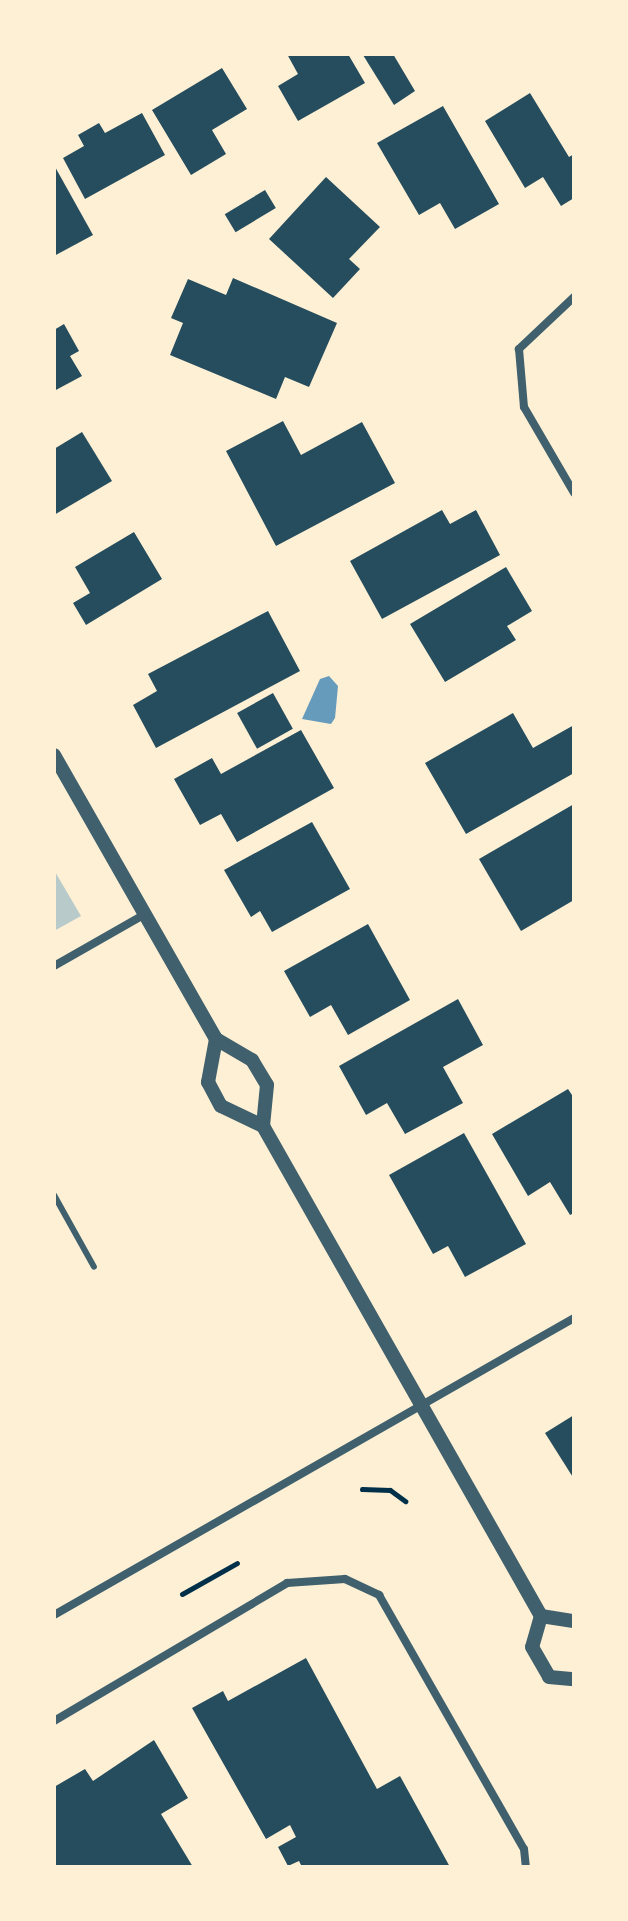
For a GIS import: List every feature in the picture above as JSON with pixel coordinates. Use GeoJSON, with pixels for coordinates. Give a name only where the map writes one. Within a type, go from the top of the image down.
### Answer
{"type":"FeatureCollection","features":[{"type":"Feature","properties":{"kind":"street"},"geometry":{"type":"LineString","coordinates":[[574,297],[519,349],[524,407],[574,493]]}},
{"type":"Feature","properties":{"kind":"street"},"geometry":{"type":"LineString","coordinates":[[54,755],[216,1039],[252,1060],[267,1085],[263,1126]]}},
{"type":"Feature","properties":{"kind":"street"},"geometry":{"type":"LineString","coordinates":[[54,966],[145,914]]}},
{"type":"Feature","properties":{"kind":"street"},"geometry":{"type":"LineString","coordinates":[[216,1039],[208,1082],[221,1106],[263,1126],[541,1616],[532,1647],[549,1677],[574,1679]]}},
{"type":"Feature","properties":{"kind":"street"},"geometry":{"type":"LineString","coordinates":[[54,1615],[574,1318]]}},
{"type":"Feature","properties":{"kind":"street"},"geometry":{"type":"LineString","coordinates":[[54,1721],[287,1583],[345,1579],[379,1595],[524,1849],[526,1867]]}},
{"type":"Feature","properties":{"kind":"street"},"geometry":{"type":"LineString","coordinates":[[541,1616],[574,1621]]}},
{"type":"Feature","properties":{"kind":"lane"},"geometry":{"type":"LineString","coordinates":[[54,1195],[94,1267]]}},
{"type":"Feature","properties":{"kind":"path"},"geometry":{"type":"LineString","coordinates":[[362,1489],[390,1490],[405,1501]]}},
{"type":"Feature","properties":{"kind":"path"},"geometry":{"type":"LineString","coordinates":[[182,1594],[237,1563]]}},
{"type":"Feature","properties":{"kind":"shaded area"},"geometry":{"type":"Polygon","coordinates":[[[54,870],[81,916],[54,931],[54,870]]]}},
{"type":"Feature","properties":{"kind":"water"},"geometry":{"type":"Polygon","coordinates":[[[329,676],[338,686],[335,718],[331,724],[302,719],[320,679],[329,676]]]}},
{"type":"Feature","properties":{"kind":"building"},"geometry":{"type":"Polygon","coordinates":[[[287,54],[348,54],[365,83],[298,121],[278,86],[298,74],[287,54]]]}},
{"type":"Feature","properties":{"kind":"building"},"geometry":{"type":"Polygon","coordinates":[[[393,54],[415,91],[394,105],[363,55],[393,54]]]}},
{"type":"Feature","properties":{"kind":"building"},"geometry":{"type":"Polygon","coordinates":[[[222,68],[247,109],[212,130],[226,154],[191,175],[152,110],[222,68]]]}},
{"type":"Feature","properties":{"kind":"building"},"geometry":{"type":"Polygon","coordinates":[[[530,93],[569,157],[574,154],[574,198],[561,206],[543,177],[525,188],[485,121],[530,93]]]}},
{"type":"Feature","properties":{"kind":"building"},"geometry":{"type":"Polygon","coordinates":[[[443,106],[499,204],[455,229],[440,203],[419,215],[377,143],[443,106]]]}},
{"type":"Feature","properties":{"kind":"building"},"geometry":{"type":"Polygon","coordinates":[[[142,113],[165,155],[85,199],[63,158],[84,146],[78,135],[99,123],[105,133],[142,113]]]}},
{"type":"Feature","properties":{"kind":"building"},"geometry":{"type":"Polygon","coordinates":[[[54,165],[93,235],[54,256],[54,165]]]}},
{"type":"Feature","properties":{"kind":"building"},"geometry":{"type":"Polygon","coordinates":[[[326,177],[380,227],[349,259],[360,269],[333,298],[269,239],[326,177]]]}},
{"type":"Feature","properties":{"kind":"building"},"geometry":{"type":"Polygon","coordinates":[[[265,190],[276,208],[236,232],[225,214],[265,190]]]}},
{"type":"Feature","properties":{"kind":"building"},"geometry":{"type":"Polygon","coordinates":[[[233,278],[337,323],[309,387],[285,377],[276,399],[170,355],[183,323],[171,318],[188,279],[226,295],[233,278]]]}},
{"type":"Feature","properties":{"kind":"building"},"geometry":{"type":"Polygon","coordinates":[[[64,324],[79,351],[70,356],[82,376],[54,391],[54,330],[64,324]]]}},
{"type":"Feature","properties":{"kind":"building"},"geometry":{"type":"Polygon","coordinates":[[[283,421],[301,455],[362,422],[395,483],[276,546],[226,451],[283,421]]]}},
{"type":"Feature","properties":{"kind":"building"},"geometry":{"type":"Polygon","coordinates":[[[82,432],[112,481],[54,515],[54,449],[82,432]]]}},
{"type":"Feature","properties":{"kind":"building"},"geometry":{"type":"Polygon","coordinates":[[[442,510],[450,524],[476,510],[500,555],[382,619],[350,561],[442,510]]]}},
{"type":"Feature","properties":{"kind":"building"},"geometry":{"type":"Polygon","coordinates":[[[134,532],[162,579],[86,625],[73,603],[90,593],[75,567],[134,532]]]}},
{"type":"Feature","properties":{"kind":"building"},"geometry":{"type":"Polygon","coordinates":[[[506,567],[532,611],[507,626],[516,640],[445,682],[410,624],[506,567]]]}},
{"type":"Feature","properties":{"kind":"building"},"geometry":{"type":"Polygon","coordinates":[[[268,611],[300,671],[156,748],[133,705],[157,691],[148,674],[268,611]]]}},
{"type":"Feature","properties":{"kind":"building"},"geometry":{"type":"Polygon","coordinates":[[[273,693],[293,729],[257,749],[237,713],[273,693]]]}},
{"type":"Feature","properties":{"kind":"building"},"geometry":{"type":"Polygon","coordinates":[[[513,713],[533,748],[574,725],[574,773],[466,834],[425,763],[513,713]]]}},
{"type":"Feature","properties":{"kind":"building"},"geometry":{"type":"Polygon","coordinates":[[[301,730],[334,788],[237,842],[221,814],[200,825],[174,779],[212,758],[221,774],[301,730]]]}},
{"type":"Feature","properties":{"kind":"building"},"geometry":{"type":"Polygon","coordinates":[[[574,804],[574,900],[521,931],[479,859],[574,804]]]}},
{"type":"Feature","properties":{"kind":"building"},"geometry":{"type":"Polygon","coordinates":[[[312,822],[350,889],[272,932],[260,911],[251,917],[224,870],[312,822]]]}},
{"type":"Feature","properties":{"kind":"building"},"geometry":{"type":"Polygon","coordinates":[[[368,924],[410,1000],[348,1035],[331,1005],[310,1017],[284,971],[368,924]]]}},
{"type":"Feature","properties":{"kind":"building"},"geometry":{"type":"Polygon","coordinates":[[[458,999],[483,1045],[443,1067],[463,1103],[405,1134],[387,1103],[366,1115],[339,1066],[458,999]]]}},
{"type":"Feature","properties":{"kind":"building"},"geometry":{"type":"Polygon","coordinates":[[[568,1089],[574,1098],[574,1213],[570,1215],[550,1182],[528,1196],[492,1134],[568,1089]]]}},
{"type":"Feature","properties":{"kind":"building"},"geometry":{"type":"Polygon","coordinates":[[[464,1133],[526,1244],[465,1277],[448,1246],[433,1254],[389,1175],[464,1133]]]}},
{"type":"Feature","properties":{"kind":"building"},"geometry":{"type":"Polygon","coordinates":[[[574,1415],[574,1479],[545,1433],[574,1415]]]}},
{"type":"Feature","properties":{"kind":"building"},"geometry":{"type":"Polygon","coordinates":[[[306,1658],[377,1789],[400,1776],[450,1867],[302,1867],[299,1861],[288,1866],[278,1847],[296,1837],[290,1825],[266,1839],[192,1708],[223,1691],[228,1701],[306,1658]]]}},
{"type":"Feature","properties":{"kind":"building"},"geometry":{"type":"Polygon","coordinates":[[[154,1740],[188,1798],[161,1814],[193,1867],[54,1867],[54,1787],[85,1769],[93,1781],[154,1740]]]}}]}
